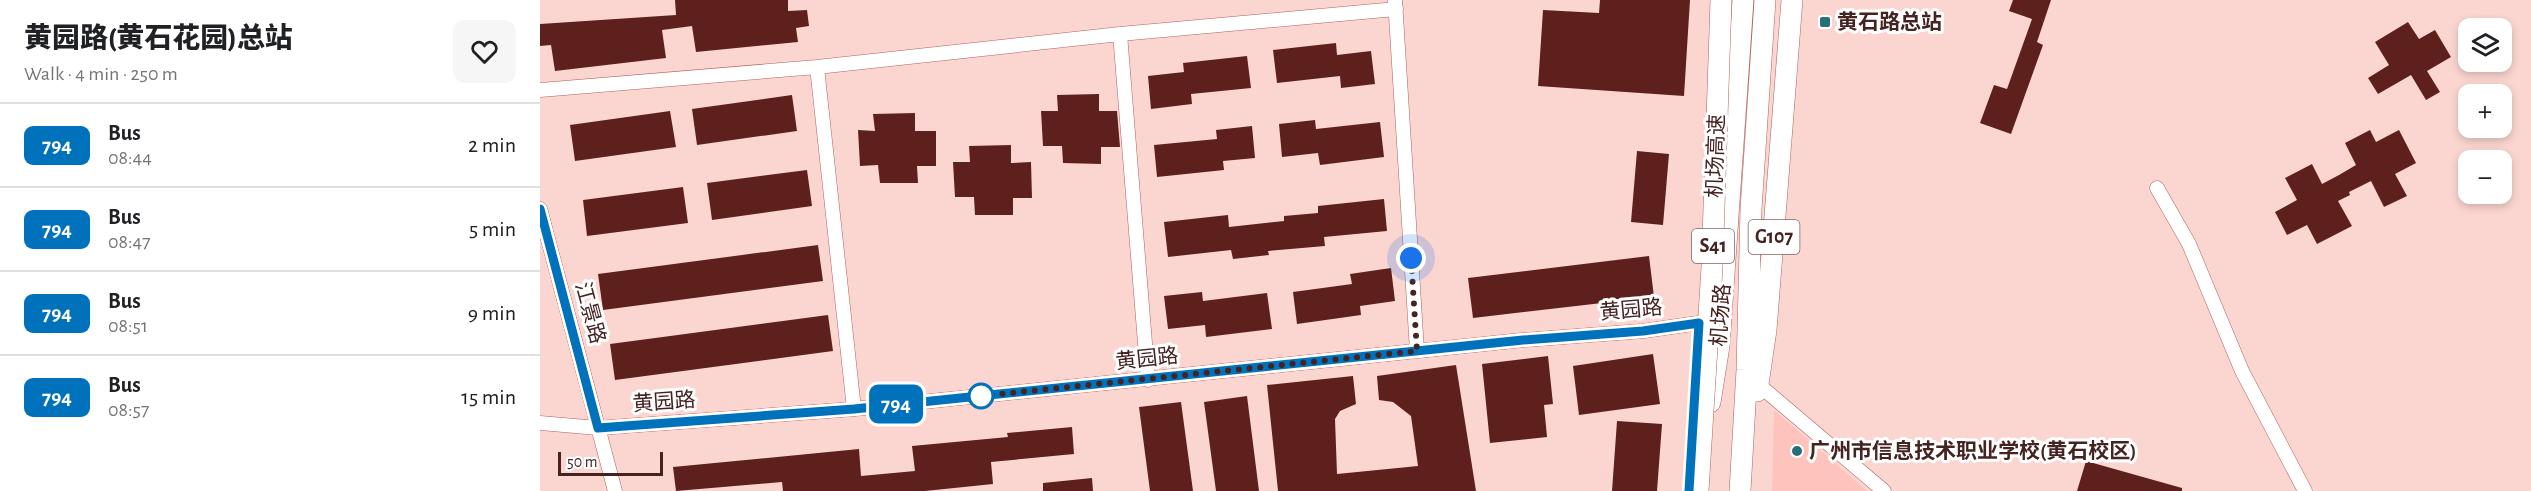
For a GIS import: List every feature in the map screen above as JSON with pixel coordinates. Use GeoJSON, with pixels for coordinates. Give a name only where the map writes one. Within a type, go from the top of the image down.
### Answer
{"type":"FeatureCollection","features":[{"type":"Feature","properties":{"kind":"highway","name":"机场路"},"geometry":{"type":"LineString","coordinates":[[1689,491],[1720,0]]}},
{"type":"Feature","properties":{"kind":"highway","name":"机场高速"},"geometry":{"type":"LineString","coordinates":[[1698,491],[1712,267],[1720,0]]}},
{"type":"Feature","properties":{"kind":"highway","name":"机场路"},"geometry":{"type":"LineString","coordinates":[[1693,447],[1711,399],[1717,367],[1743,0]]}},
{"type":"Feature","properties":{"kind":"highway","name":"机场高速"},"geometry":{"type":"LineString","coordinates":[[1728,491],[1750,0]]}},
{"type":"Feature","properties":{"kind":"highway","name":"机场路"},"geometry":{"type":"LineString","coordinates":[[1740,491],[1755,148],[1765,0]]}},
{"type":"Feature","properties":{"kind":"highway","name":"机场路"},"geometry":{"type":"LineString","coordinates":[[1743,440],[1759,385],[1774,243],[1792,0]]}},
{"type":"Feature","properties":{"kind":"street"},"geometry":{"type":"LineString","coordinates":[[540,90],[817,68],[1396,4],[1417,351]]}},
{"type":"Feature","properties":{"kind":"street"},"geometry":{"type":"LineString","coordinates":[[1119,34],[1148,380]]}},
{"type":"Feature","properties":{"kind":"street"},"geometry":{"type":"LineString","coordinates":[[817,68],[854,409]]}},
{"type":"Feature","properties":{"kind":"street"},"geometry":{"type":"LineString","coordinates":[[2157,188],[2189,244],[2242,371],[2305,491]]}},
{"type":"Feature","properties":{"kind":"street","name":"江景路"},"geometry":{"type":"LineString","coordinates":[[540,209],[615,491]]}},
{"type":"Feature","properties":{"kind":"street","name":"黄园路"},"geometry":{"type":"LineString","coordinates":[[540,423],[598,428],[854,409],[1417,351],[1643,331],[1699,323]]}},
{"type":"Feature","properties":{"kind":"street"},"geometry":{"type":"LineString","coordinates":[[1759,385],[1884,491]]}},
{"type":"Feature","properties":{"kind":"shaded area","name":"广州市信息技术职业学校(黄石校区)"},"geometry":{"type":"Polygon","coordinates":[[[1774,410],[1867,491],[1772,491],[1774,410]]]}},
{"type":"Feature","properties":{"kind":"building"},"geometry":{"type":"Polygon","coordinates":[[[675,0],[788,0],[788,11],[807,10],[809,26],[796,28],[798,42],[696,52],[692,26],[662,30],[666,58],[555,71],[551,45],[540,46],[540,24],[676,15],[675,0]]]}},
{"type":"Feature","properties":{"kind":"building"},"geometry":{"type":"Polygon","coordinates":[[[1600,0],[1690,0],[1684,96],[1538,86],[1543,10],[1599,13],[1600,0]]]}},
{"type":"Feature","properties":{"kind":"building"},"geometry":{"type":"Polygon","coordinates":[[[2013,0],[2051,0],[2037,42],[2043,45],[2011,134],[1980,123],[1994,85],[2007,89],[2032,19],[2009,11],[2013,0]]]}},
{"type":"Feature","properties":{"kind":"building"},"geometry":{"type":"Polygon","coordinates":[[[2408,22],[2419,39],[2435,30],[2451,57],[2427,71],[2440,92],[2426,100],[2411,75],[2378,94],[2368,78],[2389,65],[2375,42],[2408,22]]]}},
{"type":"Feature","properties":{"kind":"building"},"geometry":{"type":"Polygon","coordinates":[[[1336,43],[1337,55],[1371,51],[1375,84],[1341,88],[1340,76],[1277,83],[1273,50],[1336,43]]]}},
{"type":"Feature","properties":{"kind":"building"},"geometry":{"type":"Polygon","coordinates":[[[1247,56],[1251,88],[1191,94],[1192,104],[1151,109],[1148,76],[1184,72],[1183,63],[1247,56]]]}},
{"type":"Feature","properties":{"kind":"building"},"geometry":{"type":"Polygon","coordinates":[[[1099,94],[1099,111],[1117,111],[1120,147],[1101,147],[1101,164],[1063,163],[1062,146],[1043,146],[1041,111],[1058,111],[1057,95],[1099,94]]]}},
{"type":"Feature","properties":{"kind":"building"},"geometry":{"type":"Polygon","coordinates":[[[792,95],[797,131],[697,145],[692,109],[792,95]]]}},
{"type":"Feature","properties":{"kind":"building"},"geometry":{"type":"Polygon","coordinates":[[[670,111],[676,147],[575,161],[570,125],[670,111]]]}},
{"type":"Feature","properties":{"kind":"building"},"geometry":{"type":"Polygon","coordinates":[[[915,113],[915,131],[936,131],[936,166],[917,166],[918,183],[880,183],[878,165],[860,166],[858,130],[875,131],[873,114],[915,113]]]}},
{"type":"Feature","properties":{"kind":"building"},"geometry":{"type":"Polygon","coordinates":[[[1315,120],[1316,129],[1380,122],[1384,157],[1320,165],[1318,153],[1282,157],[1279,124],[1315,120]]]}},
{"type":"Feature","properties":{"kind":"building"},"geometry":{"type":"Polygon","coordinates":[[[1252,126],[1255,158],[1223,161],[1224,170],[1157,177],[1154,145],[1217,139],[1216,130],[1252,126]]]}},
{"type":"Feature","properties":{"kind":"building"},"geometry":{"type":"Polygon","coordinates":[[[2370,130],[2376,142],[2399,130],[2416,163],[2395,174],[2407,196],[2384,207],[2371,181],[2349,192],[2350,195],[2338,201],[2352,226],[2317,244],[2307,225],[2287,235],[2275,212],[2297,200],[2285,178],[2312,164],[2322,184],[2339,175],[2356,165],[2345,143],[2370,130]]]}},
{"type":"Feature","properties":{"kind":"building"},"geometry":{"type":"Polygon","coordinates":[[[1011,145],[1011,163],[1031,162],[1032,198],[1013,198],[1013,215],[975,215],[974,197],[955,197],[953,162],[970,162],[969,146],[1011,145]]]}},
{"type":"Feature","properties":{"kind":"building"},"geometry":{"type":"Polygon","coordinates":[[[1637,151],[1669,154],[1663,225],[1631,222],[1637,151]]]}},
{"type":"Feature","properties":{"kind":"building"},"geometry":{"type":"Polygon","coordinates":[[[807,170],[812,206],[712,220],[707,183],[807,170]]]}},
{"type":"Feature","properties":{"kind":"building"},"geometry":{"type":"Polygon","coordinates":[[[683,187],[688,223],[587,236],[583,200],[683,187]]]}},
{"type":"Feature","properties":{"kind":"building"},"geometry":{"type":"Polygon","coordinates":[[[1384,199],[1387,231],[1324,237],[1325,246],[1268,251],[1269,255],[1233,259],[1231,250],[1168,257],[1164,222],[1228,215],[1229,227],[1284,221],[1284,216],[1318,213],[1318,206],[1384,199]]]}},
{"type":"Feature","properties":{"kind":"building"},"geometry":{"type":"Polygon","coordinates":[[[818,245],[823,281],[603,310],[598,274],[818,245]]]}},
{"type":"Feature","properties":{"kind":"building"},"geometry":{"type":"Polygon","coordinates":[[[1649,256],[1654,297],[1473,318],[1468,278],[1649,256]]]}},
{"type":"Feature","properties":{"kind":"building"},"geometry":{"type":"Polygon","coordinates":[[[1391,268],[1395,301],[1360,306],[1361,315],[1297,324],[1293,292],[1352,284],[1350,274],[1391,268]]]}},
{"type":"Feature","properties":{"kind":"building"},"geometry":{"type":"Polygon","coordinates":[[[1202,292],[1203,301],[1267,293],[1272,329],[1206,337],[1205,325],[1168,329],[1164,296],[1202,292]]]}},
{"type":"Feature","properties":{"kind":"building"},"geometry":{"type":"Polygon","coordinates":[[[828,315],[833,351],[615,380],[610,344],[828,315]]]}},
{"type":"Feature","properties":{"kind":"building"},"geometry":{"type":"Polygon","coordinates":[[[1653,354],[1660,404],[1579,415],[1573,366],[1653,354]]]}},
{"type":"Feature","properties":{"kind":"building"},"geometry":{"type":"Polygon","coordinates":[[[1548,356],[1553,404],[1544,405],[1547,437],[1490,443],[1482,364],[1548,356]]]}},
{"type":"Feature","properties":{"kind":"building"},"geometry":{"type":"Polygon","coordinates":[[[1456,365],[1476,491],[1278,491],[1267,385],[1353,376],[1356,404],[1340,411],[1335,419],[1337,474],[1418,466],[1411,416],[1393,402],[1379,400],[1377,376],[1456,365]]]}},
{"type":"Feature","properties":{"kind":"building"},"geometry":{"type":"Polygon","coordinates":[[[1247,396],[1259,491],[1216,491],[1204,402],[1247,396]]]}},
{"type":"Feature","properties":{"kind":"building"},"geometry":{"type":"Polygon","coordinates":[[[1181,402],[1193,491],[1150,491],[1139,407],[1181,402]]]}},
{"type":"Feature","properties":{"kind":"building"},"geometry":{"type":"Polygon","coordinates":[[[1617,421],[1662,424],[1657,491],[1612,491],[1617,421]]]}},
{"type":"Feature","properties":{"kind":"building"},"geometry":{"type":"Polygon","coordinates":[[[1072,427],[1074,454],[991,462],[993,484],[925,491],[783,491],[782,482],[676,491],[673,467],[859,449],[861,476],[915,471],[912,446],[1008,437],[1007,433],[1072,427]]]}},
{"type":"Feature","properties":{"kind":"building"},"geometry":{"type":"Polygon","coordinates":[[[2086,461],[2182,488],[2182,491],[2077,491],[2086,461]]]}},
{"type":"Feature","properties":{"kind":"building"},"geometry":{"type":"Polygon","coordinates":[[[1092,478],[1093,491],[1043,491],[1043,483],[1092,478]]]}},
{"type":"Feature","properties":{"kind":"bus line","name":"794"},"geometry":{"type":"LineString","coordinates":[[540,209],[598,428],[854,409],[1523,340],[1643,331],[1699,323],[1689,491]]}},
{"type":"Feature","properties":{"kind":"place","name":"黄石路总站"},"geometry":{"type":"Point","coordinates":[1825,22]}},
{"type":"Feature","properties":{"kind":"place","name":"广州市信息技术职业学校(黄石校区)"},"geometry":{"type":"Point","coordinates":[1797,451]}},
{"type":"Feature","properties":{"kind":"route"},"geometry":{"type":"LineString","coordinates":[[981,396],[1417,351],[1411,258]]}}]}
